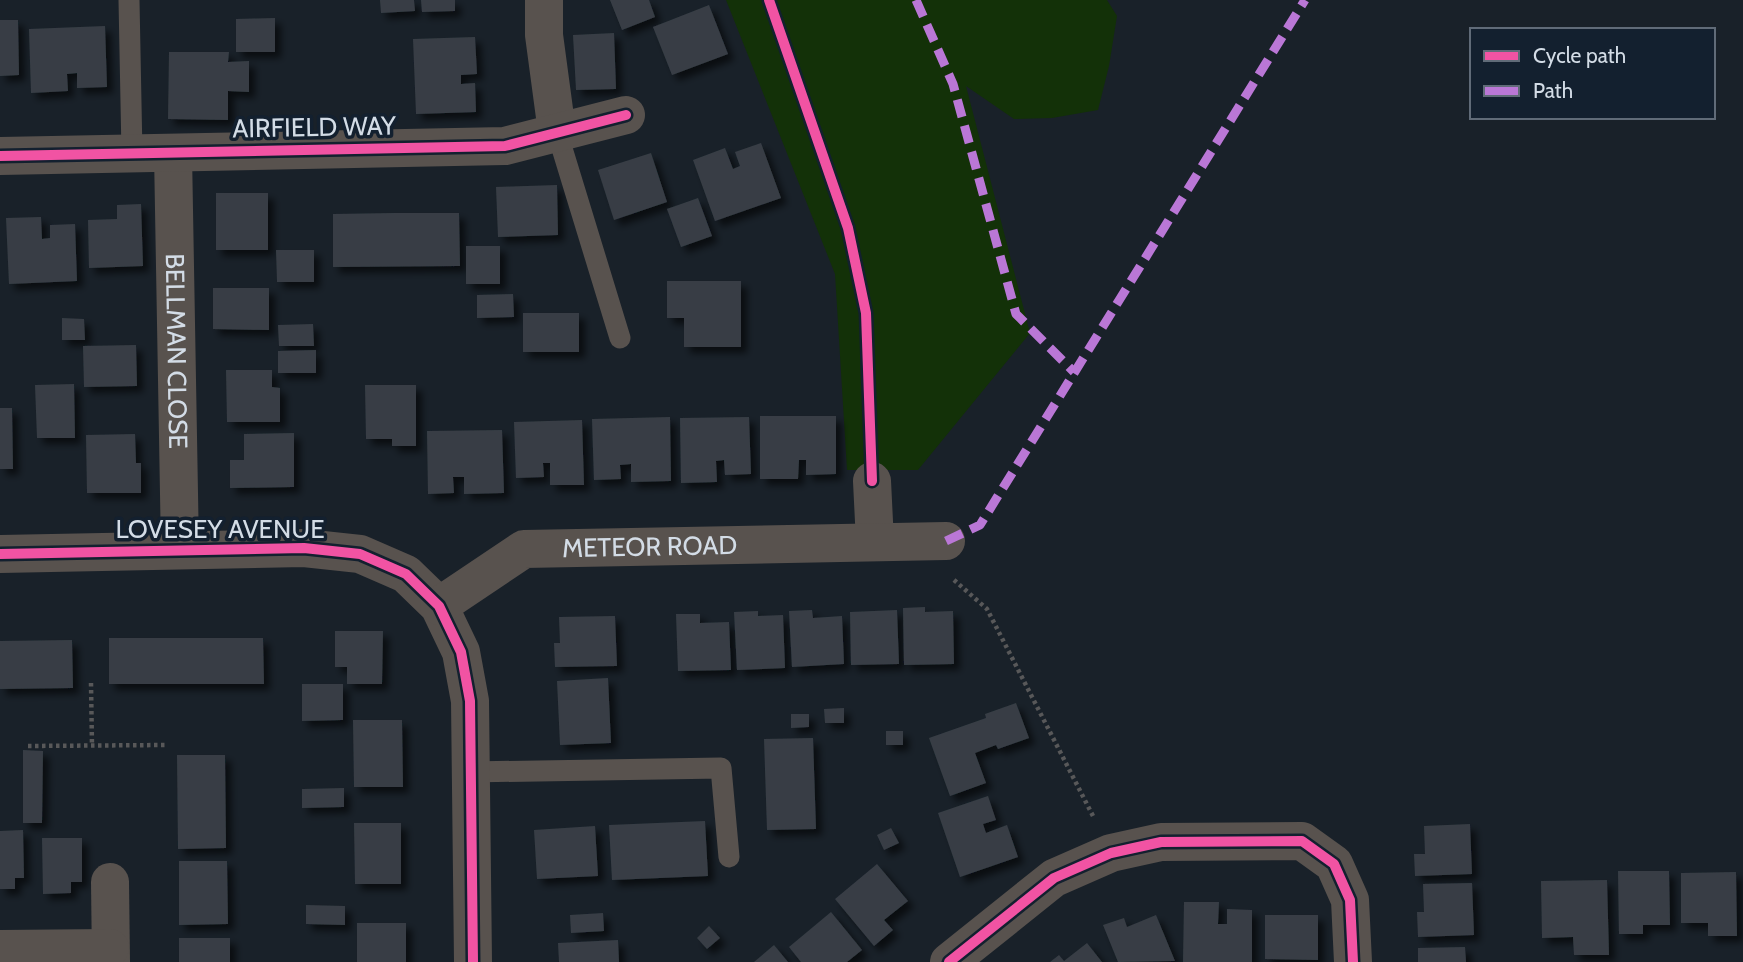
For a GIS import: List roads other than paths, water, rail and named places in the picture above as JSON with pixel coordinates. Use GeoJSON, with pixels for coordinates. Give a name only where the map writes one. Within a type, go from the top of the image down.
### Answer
{"type":"FeatureCollection","features":[{"type":"Feature","properties":{"kind":"street"},"geometry":{"type":"LineString","coordinates":[[544,0],[544,34],[556,132]]}},
{"type":"Feature","properties":{"kind":"street","name":"AIRFIELD WAY"},"geometry":{"type":"LineString","coordinates":[[0,156],[505,146],[626,115]]}},
{"type":"Feature","properties":{"kind":"street","name":"BELLMAN CLOSE"},"geometry":{"type":"LineString","coordinates":[[173,153],[180,550]]}},
{"type":"Feature","properties":{"kind":"street"},"geometry":{"type":"LineString","coordinates":[[872,481],[876,542]]}},
{"type":"Feature","properties":{"kind":"street","name":"METEOR ROAD"},"geometry":{"type":"LineString","coordinates":[[439,606],[524,549],[936,541]]}},
{"type":"Feature","properties":{"kind":"street","name":"LOVESEY AVENUE"},"geometry":{"type":"LineString","coordinates":[[0,554],[304,548],[360,554],[406,574],[439,606],[461,652],[470,701],[473,962]]}},
{"type":"Feature","properties":{"kind":"street"},"geometry":{"type":"LineString","coordinates":[[948,962],[1054,878],[1111,853],[1161,842],[1302,841],[1334,864],[1350,900],[1353,962]]}},
{"type":"Feature","properties":{"kind":"street"},"geometry":{"type":"LineString","coordinates":[[0,949],[111,955],[110,882]]}},
{"type":"Feature","properties":{"kind":"lane"},"geometry":{"type":"LineString","coordinates":[[129,0],[132,154]]}},
{"type":"Feature","properties":{"kind":"lane"},"geometry":{"type":"LineString","coordinates":[[556,132],[620,338]]}},
{"type":"Feature","properties":{"kind":"lane"},"geometry":{"type":"LineString","coordinates":[[470,772],[721,768],[729,857]]}}]}
